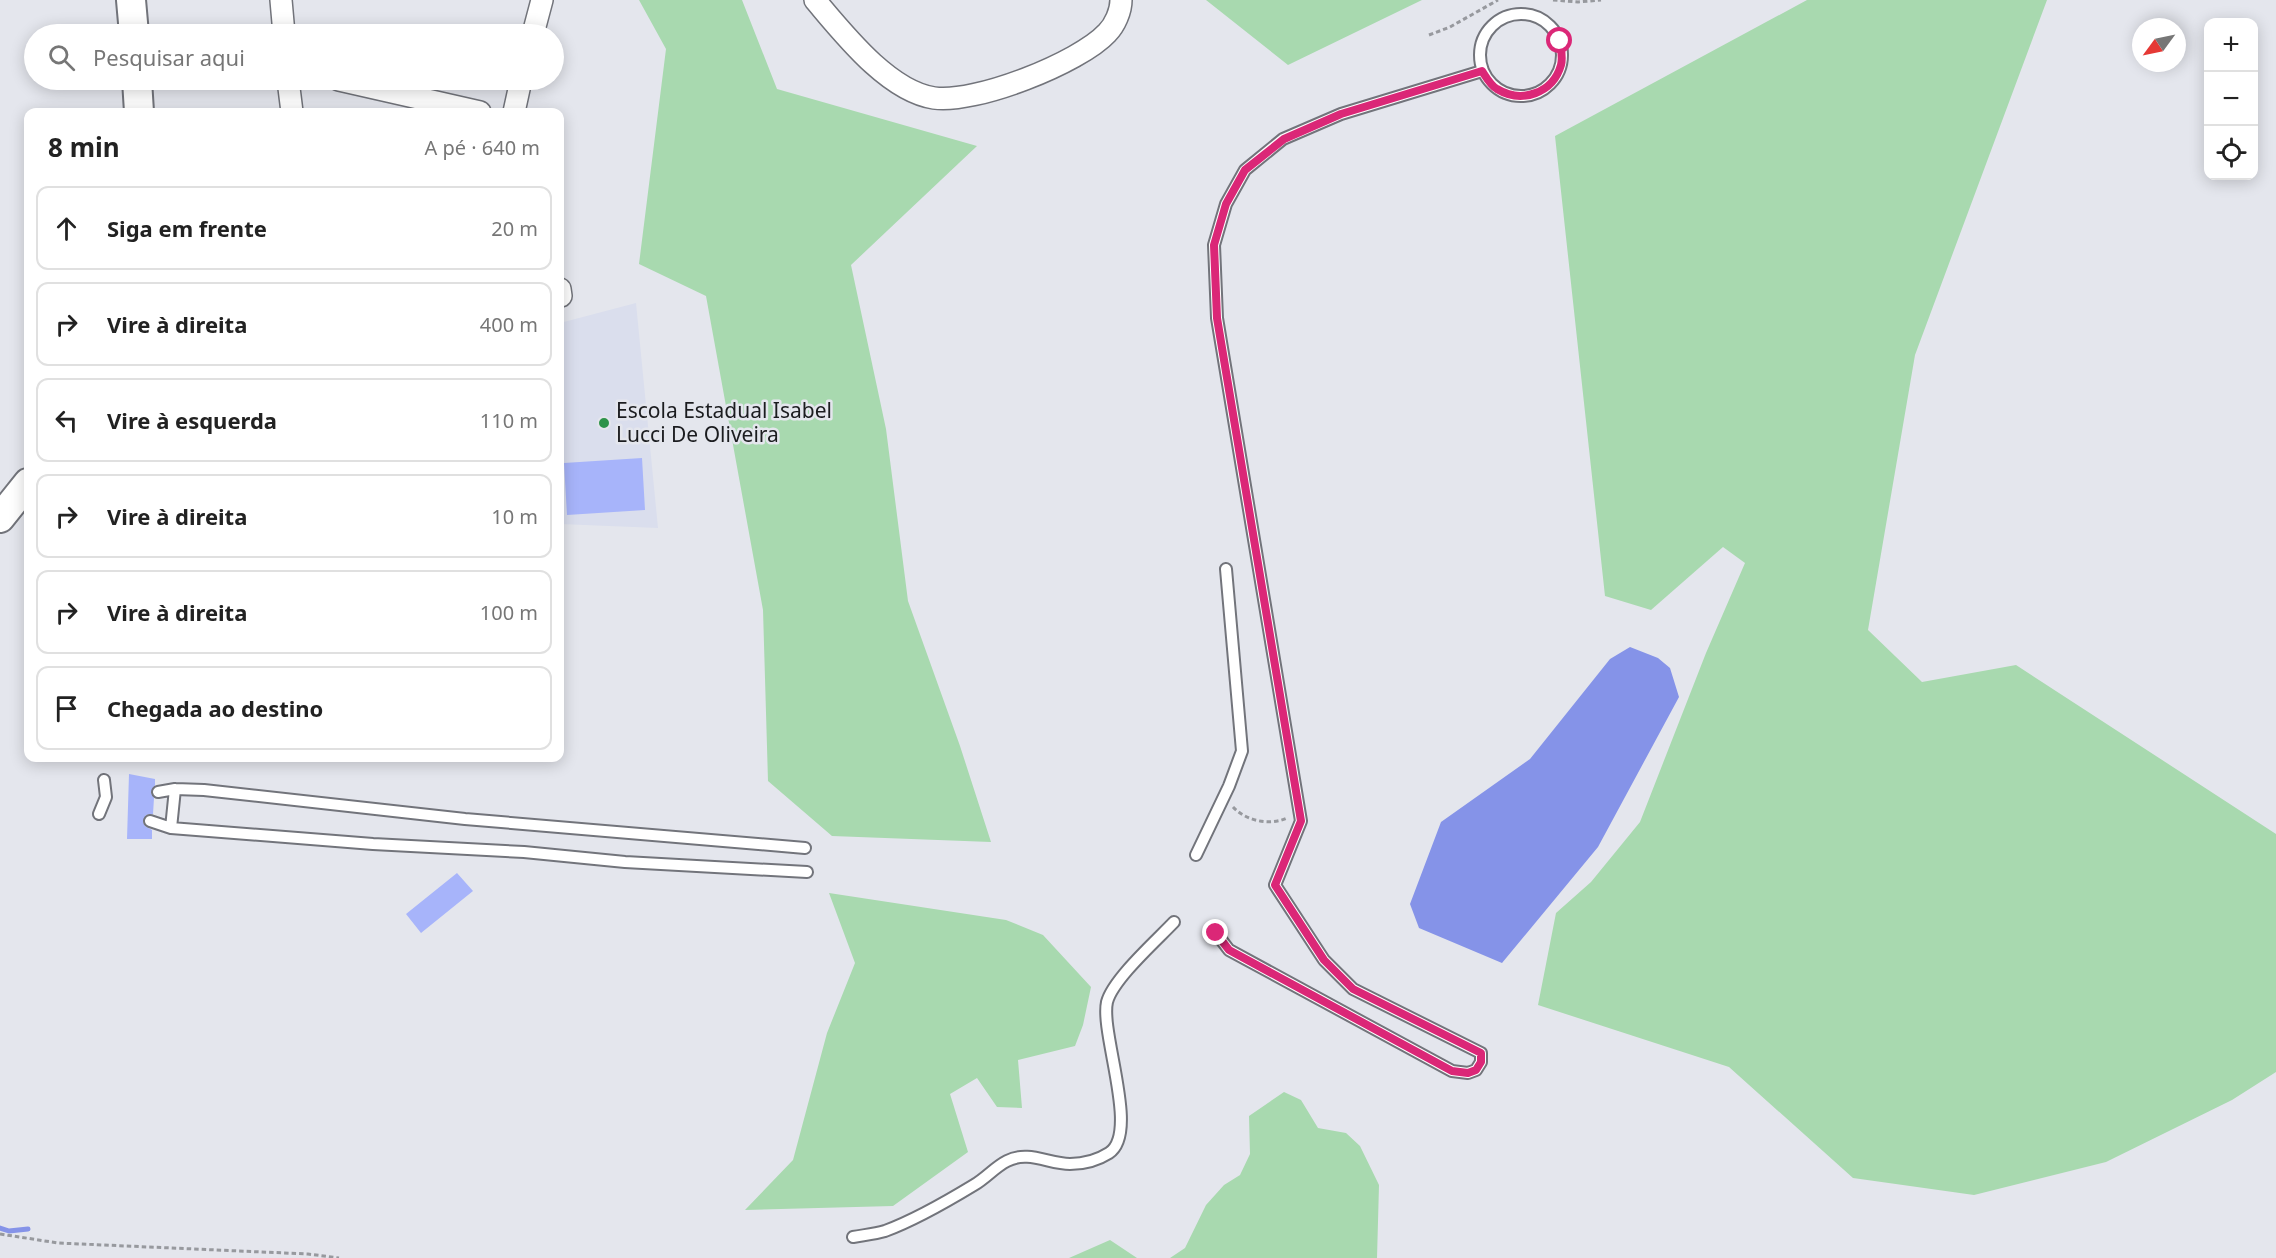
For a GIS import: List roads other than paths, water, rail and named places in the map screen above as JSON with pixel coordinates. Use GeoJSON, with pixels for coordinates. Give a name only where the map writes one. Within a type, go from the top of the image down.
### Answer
{"type":"FeatureCollection","features":[{"type":"Feature","properties":{"kind":"main road"},"geometry":{"type":"LineString","coordinates":[[131,0],[133,24]]}},
{"type":"Feature","properties":{"kind":"main road"},"geometry":{"type":"LineString","coordinates":[[138,90],[139,108]]}},
{"type":"Feature","properties":{"kind":"main road"},"geometry":{"type":"LineString","coordinates":[[0,518],[24,488]]}},
{"type":"Feature","properties":{"kind":"street"},"geometry":{"type":"LineString","coordinates":[[281,0],[283,24]]}},
{"type":"Feature","properties":{"kind":"street"},"geometry":{"type":"LineString","coordinates":[[536,24],[542,0]]}},
{"type":"Feature","properties":{"kind":"street"},"geometry":{"type":"LineString","coordinates":[[815,0],[846,36],[883,71],[908,89],[934,98],[963,98],[1041,72],[1083,52],[1108,33],[1117,19],[1121,0]]}},
{"type":"Feature","properties":{"kind":"street"},"geometry":{"type":"LineString","coordinates":[[289,90],[292,108]]}},
{"type":"Feature","properties":{"kind":"street"},"geometry":{"type":"LineString","coordinates":[[383,90],[462,108]]}},
{"type":"Feature","properties":{"kind":"street"},"geometry":{"type":"LineString","coordinates":[[515,108],[519,90]]}},
{"type":"Feature","properties":{"kind":"lane"},"geometry":{"type":"LineString","coordinates":[[1512,14],[1532,15],[1550,24],[1560,41],[1562,63],[1558,72],[1553,82],[1536,94],[1514,97],[1495,88],[1482,71],[1479,58],[1482,38],[1494,22],[1512,14]]}},
{"type":"Feature","properties":{"kind":"lane"},"geometry":{"type":"LineString","coordinates":[[1216,933],[1229,950],[1452,1071],[1468,1073],[1476,1070],[1481,1062],[1481,1053],[1353,989],[1324,960],[1275,885],[1301,821],[1217,318],[1214,245],[1226,204],[1245,170],[1284,139],[1341,114],[1482,71]]}},
{"type":"Feature","properties":{"kind":"lane"},"geometry":{"type":"LineString","coordinates":[[1196,855],[1224,797],[1242,751],[1226,569]]}},
{"type":"Feature","properties":{"kind":"lane"},"geometry":{"type":"LineString","coordinates":[[99,814],[106,797],[104,780]]}},
{"type":"Feature","properties":{"kind":"lane"},"geometry":{"type":"LineString","coordinates":[[171,828],[175,789]]}},
{"type":"Feature","properties":{"kind":"lane"},"geometry":{"type":"LineString","coordinates":[[158,792],[175,789],[204,790],[465,819],[806,848]]}},
{"type":"Feature","properties":{"kind":"lane"},"geometry":{"type":"LineString","coordinates":[[150,821],[171,828],[373,844],[807,872]]}},
{"type":"Feature","properties":{"kind":"lane"},"geometry":{"type":"LineString","coordinates":[[853,1237],[884,1232],[920,1215],[976,1184],[1009,1160],[1034,1156],[1069,1164],[1099,1159],[1112,1151],[1121,1131],[1119,1093],[1108,1024],[1107,1002],[1119,980],[1174,922]]}},
{"type":"Feature","properties":{"kind":"water"},"geometry":{"type":"Polygon","coordinates":[[[1630,647],[1658,658],[1670,668],[1679,697],[1598,847],[1502,963],[1419,928],[1410,904],[1441,822],[1530,759],[1610,659],[1630,647]]]}},
{"type":"Feature","properties":{"kind":"waterway"},"geometry":{"type":"LineString","coordinates":[[0,1228],[9,1231],[28,1229]]}},
{"type":"Feature","properties":{"kind":"place","name":"Escola Estadual Isabel Lucci De Oliveira"},"geometry":{"type":"Point","coordinates":[604,423]}}]}
